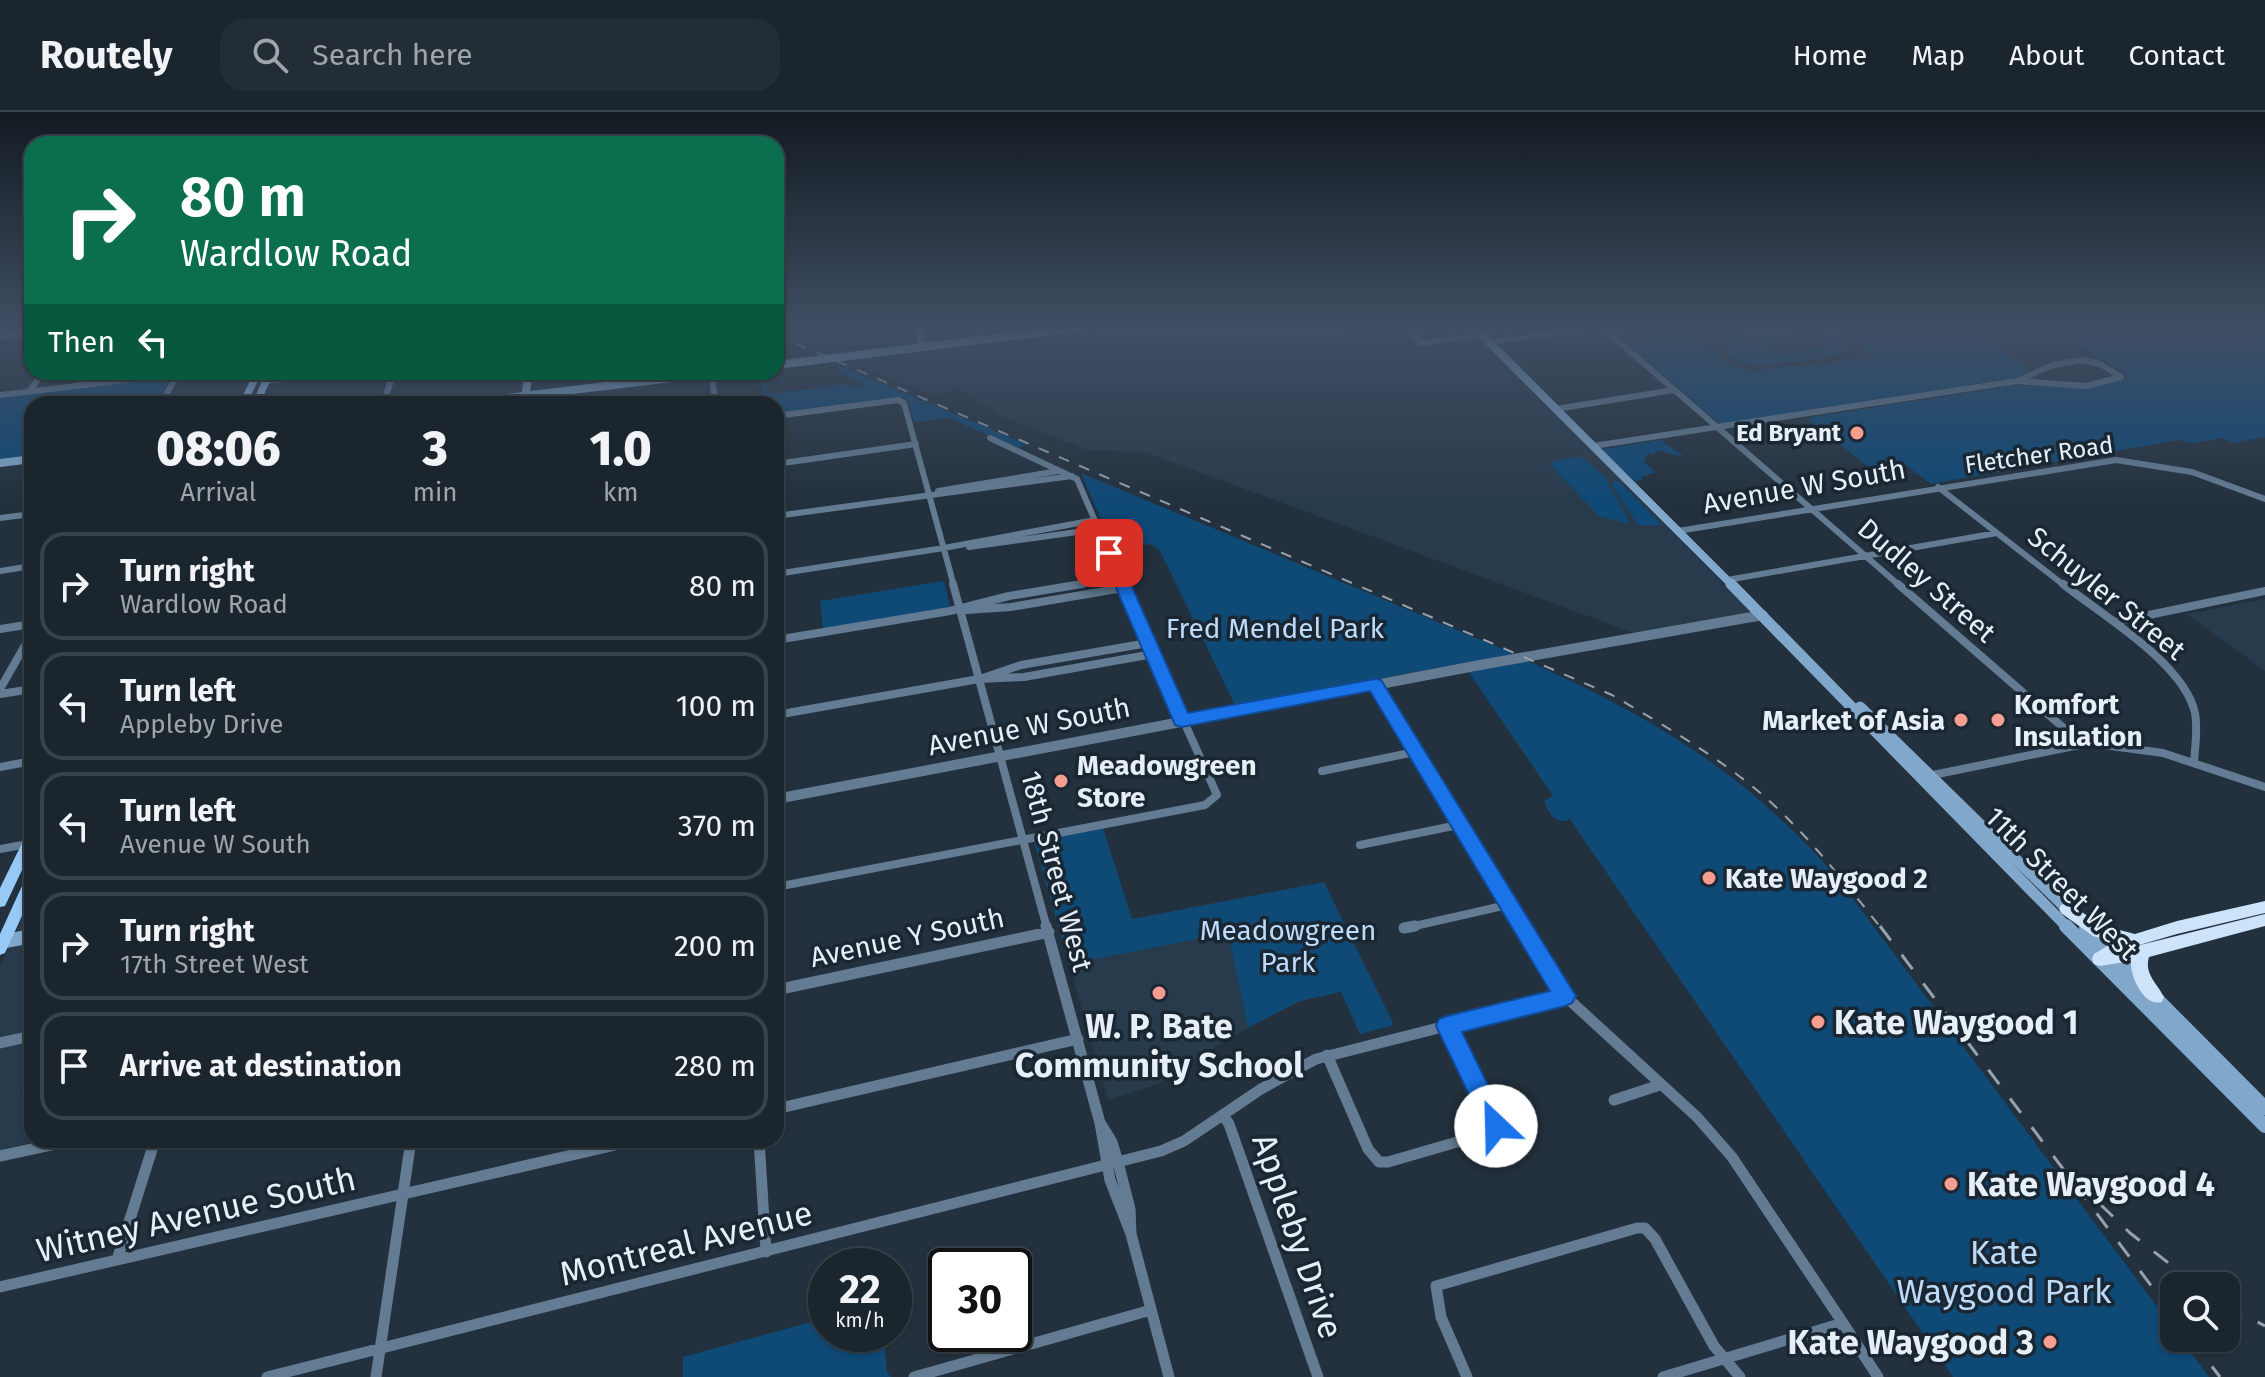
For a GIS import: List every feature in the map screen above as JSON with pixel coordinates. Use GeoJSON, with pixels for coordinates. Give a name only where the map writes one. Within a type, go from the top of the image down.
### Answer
{"type":"FeatureCollection","features":[{"type":"Feature","properties":{"kind":"highway"},"geometry":{"type":"LineString","coordinates":[[2108,955],[2265,907]]}},
{"type":"Feature","properties":{"kind":"highway"},"geometry":{"type":"LineString","coordinates":[[2067,909],[2099,931],[2139,946],[2265,920]]}},
{"type":"Feature","properties":{"kind":"highway"},"geometry":{"type":"LineString","coordinates":[[2139,946],[2137,968],[2156,997]]}},
{"type":"Feature","properties":{"kind":"main road"},"geometry":{"type":"LineString","coordinates":[[548,396],[609,385]]}},
{"type":"Feature","properties":{"kind":"main road","name":"11th Street West"},"geometry":{"type":"LineString","coordinates":[[1532,385],[1823,676],[2108,955],[2156,997],[2265,1108]]}},
{"type":"Feature","properties":{"kind":"main road"},"geometry":{"type":"LineString","coordinates":[[0,463],[24,460]]}},
{"type":"Feature","properties":{"kind":"main road","name":"11th Street West"},"geometry":{"type":"LineString","coordinates":[[1926,776],[2067,909],[2265,1126]]}},
{"type":"Feature","properties":{"kind":"main road"},"geometry":{"type":"LineString","coordinates":[[0,902],[24,852]]}},
{"type":"Feature","properties":{"kind":"main road"},"geometry":{"type":"LineString","coordinates":[[1,944],[24,896]]}},
{"type":"Feature","properties":{"kind":"main road"},"geometry":{"type":"LineString","coordinates":[[1,944],[24,938]]}},
{"type":"Feature","properties":{"kind":"street"},"geometry":{"type":"LineString","coordinates":[[29,392],[34,385]]}},
{"type":"Feature","properties":{"kind":"street"},"geometry":{"type":"LineString","coordinates":[[0,395],[84,385]]}},
{"type":"Feature","properties":{"kind":"street","name":"Dudley Street"},"geometry":{"type":"LineString","coordinates":[[1668,385],[2081,743]]}},
{"type":"Feature","properties":{"kind":"street"},"geometry":{"type":"LineString","coordinates":[[1593,446],[1991,385]]}},
{"type":"Feature","properties":{"kind":"street"},"geometry":{"type":"LineString","coordinates":[[1556,409],[1674,390]]}},
{"type":"Feature","properties":{"kind":"street","name":"18th Street West"},"geometry":{"type":"LineString","coordinates":[[784,415],[902,401],[1112,1163],[1120,1212],[1131,1234],[1151,1310]]}},
{"type":"Feature","properties":{"kind":"street"},"geometry":{"type":"LineString","coordinates":[[784,885],[1205,805],[1217,795],[1073,476],[990,438]]}},
{"type":"Feature","properties":{"kind":"street"},"geometry":{"type":"LineString","coordinates":[[784,463],[916,444]]}},
{"type":"Feature","properties":{"kind":"street","name":"Fletcher Road"},"geometry":{"type":"LineString","coordinates":[[1938,487],[2116,460],[2166,465],[2237,488],[2265,502]]}},
{"type":"Feature","properties":{"kind":"street"},"geometry":{"type":"LineString","coordinates":[[784,515],[929,494],[963,493],[1060,471]]}},
{"type":"Feature","properties":{"kind":"street"},"geometry":{"type":"LineString","coordinates":[[1047,476],[1073,476]]}},
{"type":"Feature","properties":{"kind":"street","name":"Avenue W South"},"geometry":{"type":"LineString","coordinates":[[1678,531],[1938,487]]}},
{"type":"Feature","properties":{"kind":"street","name":"Schuyler Street"},"geometry":{"type":"LineString","coordinates":[[1938,487],[2171,668],[2191,696],[2198,720],[2194,763]]}},
{"type":"Feature","properties":{"kind":"street"},"geometry":{"type":"LineString","coordinates":[[0,518],[24,515]]}},
{"type":"Feature","properties":{"kind":"street"},"geometry":{"type":"LineString","coordinates":[[784,573],[1097,525]]}},
{"type":"Feature","properties":{"kind":"street"},"geometry":{"type":"LineString","coordinates":[[1727,580],[1997,533]]}},
{"type":"Feature","properties":{"kind":"street"},"geometry":{"type":"LineString","coordinates":[[0,571],[24,567]]}},
{"type":"Feature","properties":{"kind":"street"},"geometry":{"type":"LineString","coordinates":[[784,639],[1119,578]]}},
{"type":"Feature","properties":{"kind":"street"},"geometry":{"type":"LineString","coordinates":[[960,609],[1011,607],[1123,588]]}},
{"type":"Feature","properties":{"kind":"street"},"geometry":{"type":"LineString","coordinates":[[2115,622],[2265,591]]}},
{"type":"Feature","properties":{"kind":"street","name":"Avenue W South"},"geometry":{"type":"LineString","coordinates":[[784,797],[1763,615]]}},
{"type":"Feature","properties":{"kind":"street"},"geometry":{"type":"LineString","coordinates":[[0,629],[24,625]]}},
{"type":"Feature","properties":{"kind":"street"},"geometry":{"type":"LineString","coordinates":[[979,679],[1021,665],[1148,643]]}},
{"type":"Feature","properties":{"kind":"street"},"geometry":{"type":"LineString","coordinates":[[0,692],[24,648]]}},
{"type":"Feature","properties":{"kind":"street"},"geometry":{"type":"LineString","coordinates":[[784,714],[979,679],[1024,677],[1153,654]]}},
{"type":"Feature","properties":{"kind":"street"},"geometry":{"type":"LineString","coordinates":[[1375,685],[1565,996],[1607,1040],[1710,1131],[1740,1167],[1878,1377]]}},
{"type":"Feature","properties":{"kind":"street"},"geometry":{"type":"LineString","coordinates":[[0,692],[24,690]]}},
{"type":"Feature","properties":{"kind":"street"},"geometry":{"type":"LineString","coordinates":[[1926,776],[2081,743],[2134,747],[2265,787]]}},
{"type":"Feature","properties":{"kind":"street"},"geometry":{"type":"LineString","coordinates":[[1322,771],[1415,752]]}},
{"type":"Feature","properties":{"kind":"street"},"geometry":{"type":"LineString","coordinates":[[0,767],[24,762]]}},
{"type":"Feature","properties":{"kind":"street"},"geometry":{"type":"LineString","coordinates":[[1360,845],[1458,825]]}},
{"type":"Feature","properties":{"kind":"street"},"geometry":{"type":"LineString","coordinates":[[0,849],[24,842]]}},
{"type":"Feature","properties":{"kind":"street"},"geometry":{"type":"LineString","coordinates":[[1404,928],[1507,905]]}},
{"type":"Feature","properties":{"kind":"street","name":"Avenue Y South"},"geometry":{"type":"LineString","coordinates":[[784,988],[1049,932]]}},
{"type":"Feature","properties":{"kind":"street","name":"Montreal Avenue"},"geometry":{"type":"LineString","coordinates":[[267,1377],[1171,1148],[1261,1089],[1327,1055],[1565,996]]}},
{"type":"Feature","properties":{"kind":"street"},"geometry":{"type":"LineString","coordinates":[[1327,1055],[1368,1149],[1379,1162],[1388,1162],[1495,1131],[1496,1122],[1447,1026]]}},
{"type":"Feature","properties":{"kind":"street"},"geometry":{"type":"LineString","coordinates":[[0,1043],[24,1038]]}},
{"type":"Feature","properties":{"kind":"street"},"geometry":{"type":"LineString","coordinates":[[784,1107],[1078,1039]]}},
{"type":"Feature","properties":{"kind":"street"},"geometry":{"type":"LineString","coordinates":[[1614,1100],[1660,1085]]}},
{"type":"Feature","properties":{"kind":"street","name":"Appleby Drive"},"geometry":{"type":"LineString","coordinates":[[1223,1115],[1229,1124],[1318,1377]]}},
{"type":"Feature","properties":{"kind":"street"},"geometry":{"type":"LineString","coordinates":[[0,1156],[37,1148]]}},
{"type":"Feature","properties":{"kind":"street"},"geometry":{"type":"LineString","coordinates":[[117,1260],[152,1148]]}},
{"type":"Feature","properties":{"kind":"street"},"geometry":{"type":"LineString","coordinates":[[376,1377],[410,1148]]}},
{"type":"Feature","properties":{"kind":"street","name":"Witney Avenue South"},"geometry":{"type":"LineString","coordinates":[[0,1287],[603,1148]]}},
{"type":"Feature","properties":{"kind":"street"},"geometry":{"type":"LineString","coordinates":[[760,1148],[766,1252]]}},
{"type":"Feature","properties":{"kind":"street"},"geometry":{"type":"LineString","coordinates":[[1467,1377],[1436,1304],[1436,1286],[1637,1228],[1645,1228],[1655,1239],[1714,1346],[1740,1377]]}},
{"type":"Feature","properties":{"kind":"street"},"geometry":{"type":"LineString","coordinates":[[914,1377],[1151,1310],[1169,1377]]}},
{"type":"Feature","properties":{"kind":"street"},"geometry":{"type":"LineString","coordinates":[[1663,1377],[1843,1323]]}},
{"type":"Feature","properties":{"kind":"shaded area"},"geometry":{"type":"Polygon","coordinates":[[[908,385],[1528,385],[1749,609],[1749,613],[1636,634],[1145,452],[1087,450],[999,415],[960,388],[934,395],[908,385]]]}},
{"type":"Feature","properties":{"kind":"shaded area"},"geometry":{"type":"Polygon","coordinates":[[[2265,599],[2265,671],[2187,614],[2265,599]]]}},
{"type":"Feature","properties":{"kind":"shaded area"},"geometry":{"type":"Polygon","coordinates":[[[24,915],[24,1084],[20,1093],[24,1092],[24,1144],[5,1149],[0,1159],[0,966],[24,915]]]}},
{"type":"Feature","properties":{"kind":"shaded area","name":"W. P. Bate Community School"},"geometry":{"type":"Polygon","coordinates":[[[1228,932],[1248,1028],[1161,1083],[1108,1100],[1069,964],[1228,932]]]}},
{"type":"Feature","properties":{"kind":"green space"},"geometry":{"type":"Polygon","coordinates":[[[104,385],[167,385],[160,396],[24,396],[24,457],[0,460],[0,397],[104,385]]]}},
{"type":"Feature","properties":{"kind":"green space"},"geometry":{"type":"Polygon","coordinates":[[[762,385],[767,385],[770,394],[838,385],[858,388],[885,385],[1026,444],[1017,448],[949,418],[914,422],[908,400],[904,398],[784,414],[784,396],[763,396],[762,385]]]}},
{"type":"Feature","properties":{"kind":"green space"},"geometry":{"type":"Polygon","coordinates":[[[1675,385],[1967,385],[1720,424],[1675,385]]]}},
{"type":"Feature","properties":{"kind":"green space"},"geometry":{"type":"Polygon","coordinates":[[[2017,385],[2265,385],[2265,437],[2232,443],[2224,438],[2193,443],[2179,440],[1931,484],[1907,466],[1875,472],[1807,418],[2017,385]]]}},
{"type":"Feature","properties":{"kind":"green space"},"geometry":{"type":"Polygon","coordinates":[[[1667,439],[1663,442],[1685,457],[1656,450],[1653,455],[1648,453],[1644,463],[1656,472],[1641,477],[1642,480],[1635,481],[1599,453],[1603,449],[1667,439]]]}},
{"type":"Feature","properties":{"kind":"green space"},"geometry":{"type":"Polygon","coordinates":[[[1581,457],[1605,477],[1630,524],[1599,516],[1551,466],[1552,461],[1581,457]]]}},
{"type":"Feature","properties":{"kind":"green space","name":"Fred Mendel Park"},"geometry":{"type":"Polygon","coordinates":[[[1081,473],[1514,654],[1235,705],[1159,549],[1149,544],[1114,550],[1081,473]]]}},
{"type":"Feature","properties":{"kind":"green space"},"geometry":{"type":"Polygon","coordinates":[[[1618,481],[1662,525],[1638,525],[1611,483],[1618,481]]]}},
{"type":"Feature","properties":{"kind":"green space"},"geometry":{"type":"Polygon","coordinates":[[[944,581],[950,606],[947,608],[823,630],[820,601],[944,581]]]}},
{"type":"Feature","properties":{"kind":"green space","name":"Kate Waygood Park"},"geometry":{"type":"Polygon","coordinates":[[[1528,661],[1574,682],[1658,727],[1696,752],[1769,809],[1804,842],[1839,880],[2160,1310],[2160,1352],[2190,1352],[2209,1377],[1953,1377],[1569,818],[1567,821],[1558,820],[1550,813],[1544,801],[1553,796],[1468,671],[1528,661]]]}},
{"type":"Feature","properties":{"kind":"green space","name":"Meadowgreen Park"},"geometry":{"type":"Polygon","coordinates":[[[1103,828],[1132,919],[1324,882],[1394,1025],[1360,1034],[1341,992],[1300,1001],[1248,1028],[1228,933],[1069,964],[1034,842],[1103,828]]]}},
{"type":"Feature","properties":{"kind":"green space"},"geometry":{"type":"Polygon","coordinates":[[[808,1323],[808,1352],[885,1352],[887,1372],[891,1377],[683,1377],[683,1357],[808,1323]]]}},
{"type":"Feature","properties":{"kind":"railway"},"geometry":{"type":"LineString","coordinates":[[892,385],[1612,695],[1701,749],[1752,786],[1804,836],[1881,928]]}},
{"type":"Feature","properties":{"kind":"railway"},"geometry":{"type":"LineString","coordinates":[[1880,926],[2160,1297]]}},
{"type":"Feature","properties":{"kind":"railway"},"geometry":{"type":"LineString","coordinates":[[2100,1204],[2130,1233],[2180,1272]]}},
{"type":"Feature","properties":{"kind":"railway"},"geometry":{"type":"LineString","coordinates":[[2240,1313],[2265,1326]]}},
{"type":"Feature","properties":{"kind":"railway"},"geometry":{"type":"LineString","coordinates":[[2201,1352],[2220,1377]]}},
{"type":"Feature","properties":{"kind":"place","name":"Ed Bryant"},"geometry":{"type":"Point","coordinates":[1857,433]}},
{"type":"Feature","properties":{"kind":"place","name":"Market of Asia"},"geometry":{"type":"Point","coordinates":[1961,720]}},
{"type":"Feature","properties":{"kind":"place","name":"Komfort Insulation"},"geometry":{"type":"Point","coordinates":[1998,720]}},
{"type":"Feature","properties":{"kind":"place","name":"Meadowgreen Store"},"geometry":{"type":"Point","coordinates":[1061,781]}},
{"type":"Feature","properties":{"kind":"place","name":"Kate Waygood 2"},"geometry":{"type":"Point","coordinates":[1709,878]}},
{"type":"Feature","properties":{"kind":"place","name":"W. P. Bate Community School"},"geometry":{"type":"Point","coordinates":[1159,993]}},
{"type":"Feature","properties":{"kind":"place","name":"Kate Waygood 1"},"geometry":{"type":"Point","coordinates":[1818,1022]}},
{"type":"Feature","properties":{"kind":"place","name":"Kate Waygood 4"},"geometry":{"type":"Point","coordinates":[1951,1184]}},
{"type":"Feature","properties":{"kind":"place","name":"Kate Waygood 3"},"geometry":{"type":"Point","coordinates":[2050,1342]}},
{"type":"Feature","properties":{"kind":"route"},"geometry":{"type":"LineString","coordinates":[[1109,553],[1182,721],[1375,685],[1534,951],[1565,996],[1447,1026],[1496,1126]]}}]}
